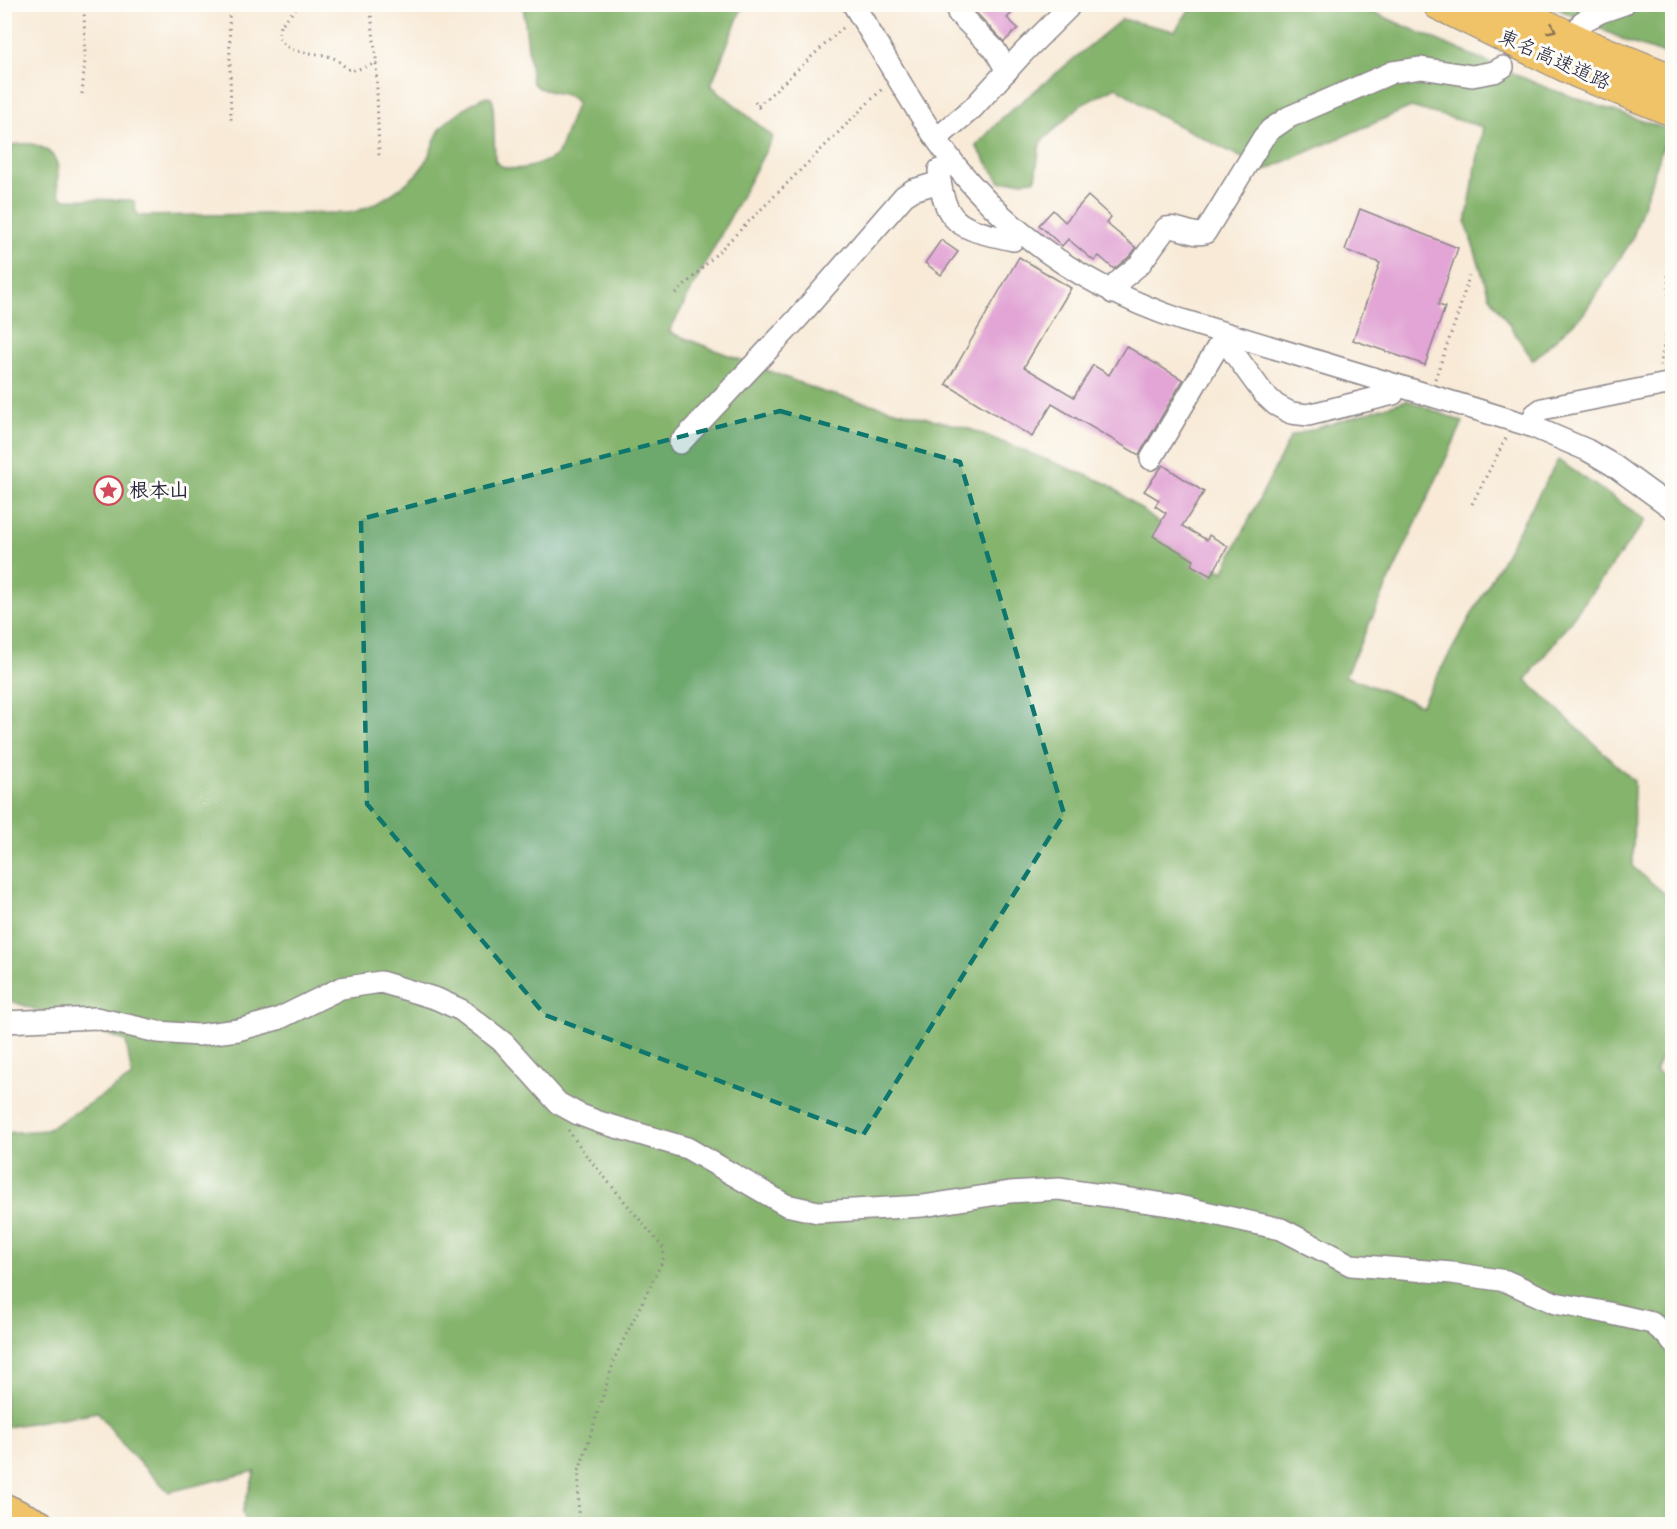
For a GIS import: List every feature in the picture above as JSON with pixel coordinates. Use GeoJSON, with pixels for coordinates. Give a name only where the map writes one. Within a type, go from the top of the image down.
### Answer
{"type":"FeatureCollection","features":[{"type":"Feature","properties":{"kind":"highway","name":"東名高速道路"},"geometry":{"type":"LineString","coordinates":[[1439,4],[1578,72],[1672,110]]}},
{"type":"Feature","properties":{"kind":"highway","name":"東名高速道路"},"geometry":{"type":"LineString","coordinates":[[1499,4],[1590,47],[1672,80]]}},
{"type":"Feature","properties":{"kind":"main road"},"geometry":{"type":"LineString","coordinates":[[4,1507],[40,1524]]}},
{"type":"Feature","properties":{"kind":"street"},"geometry":{"type":"LineString","coordinates":[[1582,22],[1624,4]]}},
{"type":"Feature","properties":{"kind":"street"},"geometry":{"type":"LineString","coordinates":[[1020,232],[1013,240],[977,232],[957,223],[948,211],[940,182],[939,159],[942,146],[966,115],[1068,8]]}},
{"type":"Feature","properties":{"kind":"street"},"geometry":{"type":"LineString","coordinates":[[857,10],[942,146],[986,199],[1020,232],[1056,260],[1113,293],[1222,338],[1396,385],[1522,423],[1587,450],[1613,465],[1672,508]]}},
{"type":"Feature","properties":{"kind":"street"},"geometry":{"type":"LineString","coordinates":[[958,13],[995,50],[1007,71]]}},
{"type":"Feature","properties":{"kind":"street"},"geometry":{"type":"LineString","coordinates":[[1113,293],[1118,282],[1140,264],[1166,228],[1172,227],[1198,235],[1205,233],[1263,138],[1279,122],[1393,72],[1421,68],[1472,76],[1494,72],[1503,67]]}},
{"type":"Feature","properties":{"kind":"street"},"geometry":{"type":"LineString","coordinates":[[680,444],[797,319],[904,196],[913,190],[940,182]]}},
{"type":"Feature","properties":{"kind":"street"},"geometry":{"type":"LineString","coordinates":[[1222,338],[1263,393],[1276,405],[1291,413],[1308,415],[1393,394],[1396,385]]}},
{"type":"Feature","properties":{"kind":"street"},"geometry":{"type":"LineString","coordinates":[[1150,459],[1222,338]]}},
{"type":"Feature","properties":{"kind":"street"},"geometry":{"type":"LineString","coordinates":[[1522,423],[1542,409],[1666,384]]}},
{"type":"Feature","properties":{"kind":"street"},"geometry":{"type":"LineString","coordinates":[[4,1022],[96,1018],[158,1032],[198,1035],[238,1030],[278,1019],[341,988],[381,982],[437,999],[461,1010],[504,1043],[558,1103],[599,1122],[687,1148],[786,1205],[818,1212],[924,1206],[1010,1192],[1059,1189],[1178,1206],[1281,1229],[1351,1265],[1452,1273],[1506,1281],[1555,1303],[1652,1323],[1672,1342]]}},
{"type":"Feature","properties":{"kind":"path"},"geometry":{"type":"LineString","coordinates":[[82,94],[85,60],[84,4]]}},
{"type":"Feature","properties":{"kind":"path"},"geometry":{"type":"LineString","coordinates":[[229,4],[231,123]]}},
{"type":"Feature","properties":{"kind":"path"},"geometry":{"type":"LineString","coordinates":[[300,4],[280,26],[278,36],[284,45],[294,50],[333,58],[352,71],[376,63]]}},
{"type":"Feature","properties":{"kind":"path"},"geometry":{"type":"LineString","coordinates":[[370,4],[376,63],[379,158]]}},
{"type":"Feature","properties":{"kind":"path"},"geometry":{"type":"LineString","coordinates":[[758,106],[851,20],[857,10]]}},
{"type":"Feature","properties":{"kind":"path"},"geometry":{"type":"LineString","coordinates":[[676,294],[881,90],[898,76]]}},
{"type":"Feature","properties":{"kind":"path"},"geometry":{"type":"LineString","coordinates":[[755,102],[761,111]]}},
{"type":"Feature","properties":{"kind":"path"},"geometry":{"type":"LineString","coordinates":[[1666,384],[1658,378],[1669,313],[1668,272]]}},
{"type":"Feature","properties":{"kind":"path"},"geometry":{"type":"LineString","coordinates":[[1429,395],[1469,276]]}},
{"type":"Feature","properties":{"kind":"path"},"geometry":{"type":"LineString","coordinates":[[1472,504],[1500,453],[1522,423]]}},
{"type":"Feature","properties":{"kind":"path"},"geometry":{"type":"LineString","coordinates":[[558,1103],[571,1137],[664,1248],[663,1260],[616,1355],[579,1471],[578,1524]]}},
{"type":"Feature","properties":{"kind":"path"},"geometry":{"type":"LineString","coordinates":[[1672,1480],[1672,1503]]}},
{"type":"Feature","properties":{"kind":"highlighted area"},"geometry":{"type":"Polygon","coordinates":[[[780,411],[960,462],[1064,814],[863,1135],[545,1015],[367,804],[361,519],[780,411]]]}},
{"type":"Feature","properties":{"kind":"green space"},"geometry":{"type":"Polygon","coordinates":[[[1193,4],[1362,5],[1375,13],[1547,88],[1672,131],[1672,147],[1663,146],[1632,240],[1584,313],[1533,360],[1489,295],[1466,223],[1483,127],[1411,107],[1266,170],[1156,114],[1116,87],[1081,105],[1040,143],[1035,180],[1000,182],[976,146],[1003,117],[1122,19],[1175,31],[1193,4]]]}},
{"type":"Feature","properties":{"kind":"green space"},"geometry":{"type":"Polygon","coordinates":[[[523,5],[743,5],[711,85],[773,137],[669,332],[823,392],[967,428],[1108,484],[1223,572],[1291,436],[1407,400],[1463,422],[1345,676],[1421,705],[1558,460],[1646,520],[1526,680],[1634,781],[1633,867],[1672,900],[1672,1035],[1655,1071],[1672,1082],[1672,1524],[248,1524],[242,1513],[255,1471],[169,1492],[127,1450],[98,1412],[5,1427],[5,1133],[47,1130],[132,1077],[126,1041],[5,999],[4,147],[33,144],[51,154],[58,167],[57,187],[63,199],[130,200],[134,201],[136,212],[140,216],[349,213],[379,201],[409,181],[426,162],[441,128],[462,110],[487,96],[493,102],[495,161],[509,168],[526,168],[558,154],[577,102],[567,95],[542,89],[532,82],[523,5]]]}},
{"type":"Feature","properties":{"kind":"green space"},"geometry":{"type":"Polygon","coordinates":[[[1550,5],[1672,5],[1672,56],[1631,43],[1550,5]]]}},
{"type":"Feature","properties":{"kind":"building"},"geometry":{"type":"Polygon","coordinates":[[[968,4],[1021,4],[1007,18],[1018,28],[1004,42],[968,4]]]}},
{"type":"Feature","properties":{"kind":"building"},"geometry":{"type":"Polygon","coordinates":[[[1088,196],[1111,217],[1106,223],[1136,248],[1114,269],[1099,256],[1094,261],[1068,239],[1062,246],[1039,225],[1053,210],[1065,222],[1088,196]]]}},
{"type":"Feature","properties":{"kind":"building"},"geometry":{"type":"Polygon","coordinates":[[[1360,209],[1458,248],[1438,305],[1445,307],[1425,365],[1353,340],[1380,263],[1345,250],[1360,209]]]}},
{"type":"Feature","properties":{"kind":"building"},"geometry":{"type":"Polygon","coordinates":[[[941,240],[958,252],[941,275],[925,263],[941,240]]]}},
{"type":"Feature","properties":{"kind":"building"},"geometry":{"type":"Polygon","coordinates":[[[1019,257],[1071,288],[1024,367],[1074,397],[1093,365],[1109,375],[1126,346],[1183,380],[1139,455],[1052,404],[1032,437],[946,384],[1019,257]]]}},
{"type":"Feature","properties":{"kind":"building"},"geometry":{"type":"Polygon","coordinates":[[[1163,465],[1204,492],[1182,526],[1207,540],[1209,535],[1228,546],[1211,576],[1191,565],[1194,560],[1153,536],[1166,513],[1155,506],[1159,500],[1144,491],[1163,465]]]}},
{"type":"Feature","properties":{"kind":"place","name":"根本山"},"geometry":{"type":"Point","coordinates":[108,490]}}]}
